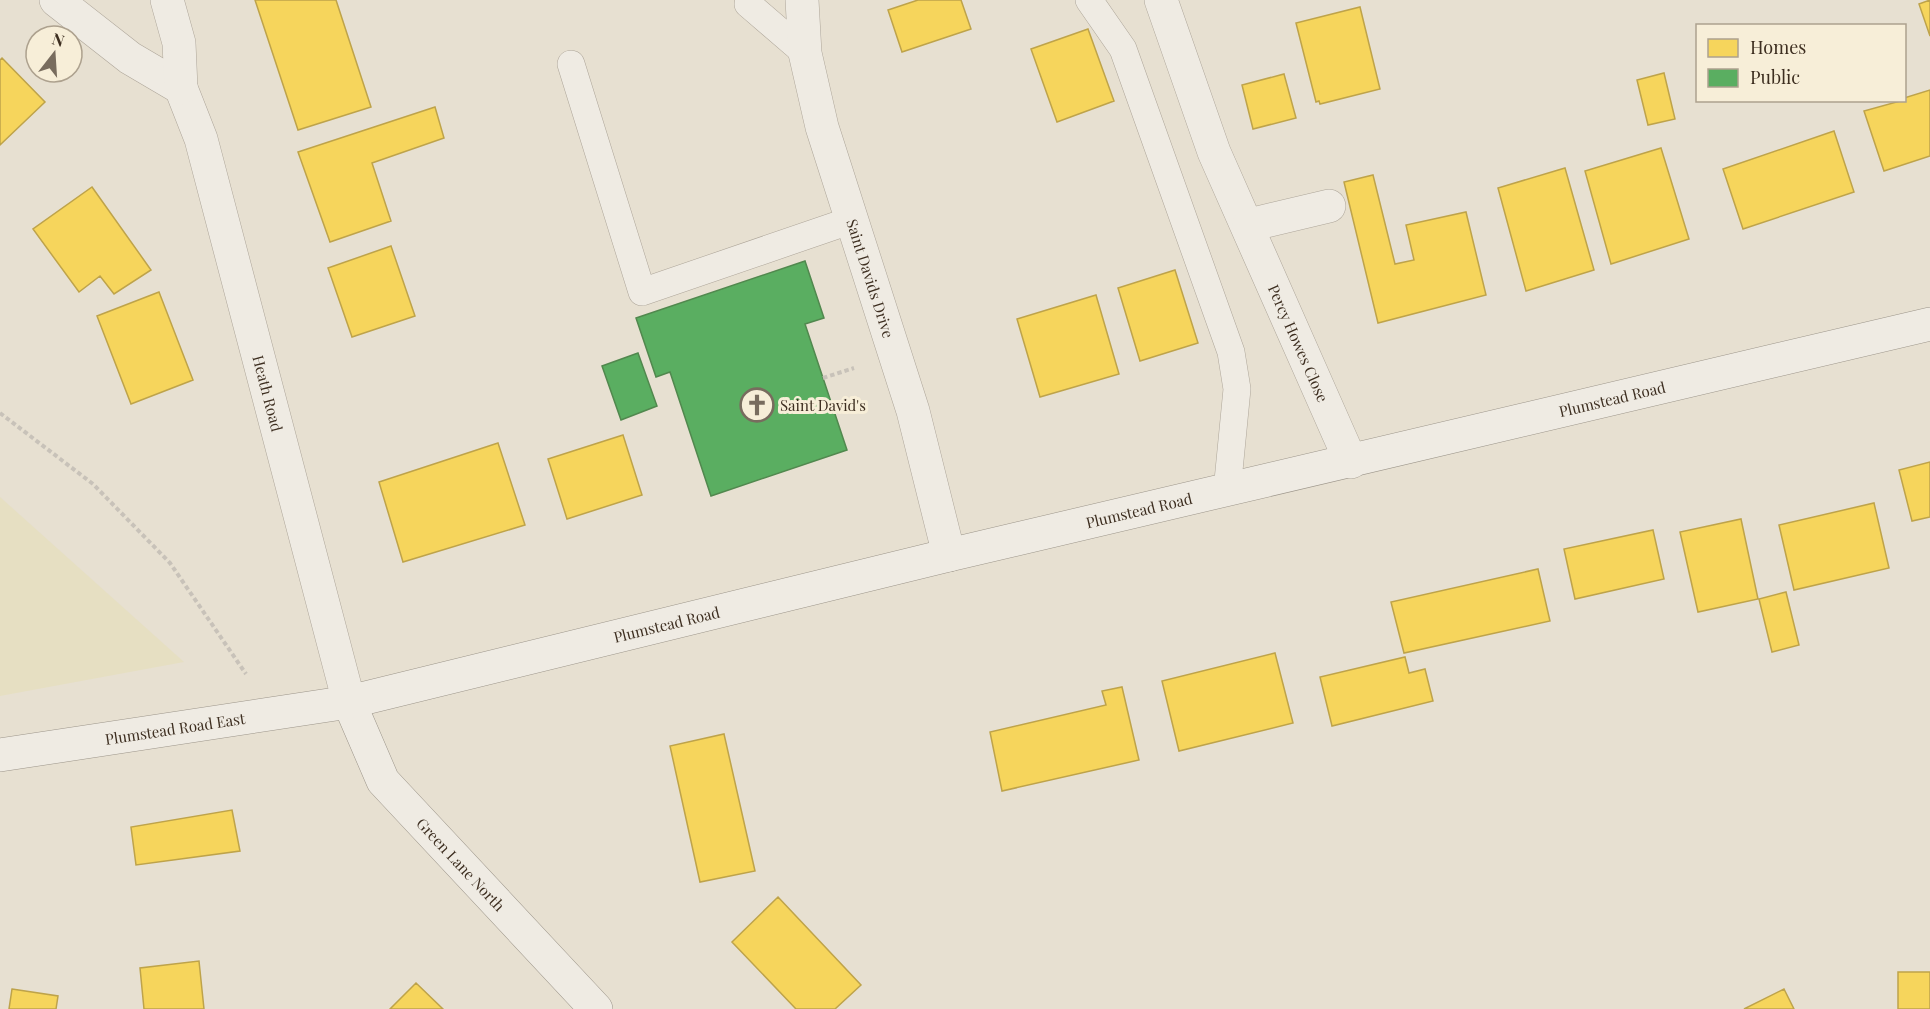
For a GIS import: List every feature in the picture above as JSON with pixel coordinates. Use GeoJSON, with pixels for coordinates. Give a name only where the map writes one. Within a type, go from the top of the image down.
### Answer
{"type":"FeatureCollection","features":[{"type":"Feature","properties":{"kind":"street"},"geometry":{"type":"LineString","coordinates":[[56,0],[130,58],[181,88]]}},
{"type":"Feature","properties":{"kind":"street","name":"Heath Road"},"geometry":{"type":"LineString","coordinates":[[167,0],[179,43],[181,88],[201,139],[350,702]]}},
{"type":"Feature","properties":{"kind":"street","name":"Saint Davids Drive"},"geometry":{"type":"LineString","coordinates":[[802,0],[805,53],[822,127],[913,411],[949,555]]}},
{"type":"Feature","properties":{"kind":"street","name":"Percy Howes Close"},"geometry":{"type":"LineString","coordinates":[[1161,0],[1214,152],[1249,225],[1351,462]]}},
{"type":"Feature","properties":{"kind":"street"},"geometry":{"type":"LineString","coordinates":[[1249,225],[1329,206]]}},
{"type":"Feature","properties":{"kind":"street","name":"Plumstead Road"},"geometry":{"type":"LineString","coordinates":[[350,702],[949,555],[1930,324]]}},
{"type":"Feature","properties":{"kind":"street","name":"Plumstead Road East"},"geometry":{"type":"LineString","coordinates":[[0,755],[350,702]]}},
{"type":"Feature","properties":{"kind":"street","name":"Green Lane North"},"geometry":{"type":"LineString","coordinates":[[350,702],[383,782],[596,1009]]}},
{"type":"Feature","properties":{"kind":"lane"},"geometry":{"type":"LineString","coordinates":[[1089,0],[1123,49],[1231,352],[1237,389],[1227,491]]}},
{"type":"Feature","properties":{"kind":"lane"},"geometry":{"type":"LineString","coordinates":[[748,4],[805,53]]}},
{"type":"Feature","properties":{"kind":"lane"},"geometry":{"type":"LineString","coordinates":[[571,64],[642,291],[852,220]]}},
{"type":"Feature","properties":{"kind":"path"},"geometry":{"type":"LineString","coordinates":[[823,378],[860,366]]}},
{"type":"Feature","properties":{"kind":"path"},"geometry":{"type":"LineString","coordinates":[[0,413],[93,484],[170,564],[275,714]]}},
{"type":"Feature","properties":{"kind":"shaded area"},"geometry":{"type":"Polygon","coordinates":[[[0,497],[184,662],[0,696],[0,497]]]}},
{"type":"Feature","properties":{"kind":"building: Homes"},"geometry":{"type":"Polygon","coordinates":[[[255,0],[336,0],[371,107],[298,130],[255,0]]]}},
{"type":"Feature","properties":{"kind":"building: Homes"},"geometry":{"type":"Polygon","coordinates":[[[918,0],[961,0],[971,29],[902,52],[888,10],[918,0]]]}},
{"type":"Feature","properties":{"kind":"building: Homes"},"geometry":{"type":"Polygon","coordinates":[[[1930,0],[1930,36],[1919,4],[1930,0]]]}},
{"type":"Feature","properties":{"kind":"building: Homes"},"geometry":{"type":"Polygon","coordinates":[[[1360,7],[1380,89],[1320,104],[1319,101],[1316,102],[1296,23],[1360,7]]]}},
{"type":"Feature","properties":{"kind":"building: Homes"},"geometry":{"type":"Polygon","coordinates":[[[1088,29],[1114,101],[1057,122],[1031,49],[1088,29]]]}},
{"type":"Feature","properties":{"kind":"building: Homes"},"geometry":{"type":"Polygon","coordinates":[[[2,58],[24,81],[24,84],[27,84],[45,102],[0,145],[0,60],[2,58]]]}},
{"type":"Feature","properties":{"kind":"building: Homes"},"geometry":{"type":"Polygon","coordinates":[[[1664,73],[1675,119],[1648,125],[1637,80],[1664,73]]]}},
{"type":"Feature","properties":{"kind":"building: Homes"},"geometry":{"type":"Polygon","coordinates":[[[1284,74],[1296,118],[1253,129],[1242,85],[1284,74]]]}},
{"type":"Feature","properties":{"kind":"building: Homes"},"geometry":{"type":"Polygon","coordinates":[[[1930,90],[1930,156],[1884,171],[1864,111],[1897,102],[1906,102],[1906,97],[1930,90]]]}},
{"type":"Feature","properties":{"kind":"building: Homes"},"geometry":{"type":"Polygon","coordinates":[[[435,107],[444,138],[372,163],[391,221],[330,242],[298,152],[435,107]]]}},
{"type":"Feature","properties":{"kind":"building: Homes"},"geometry":{"type":"Polygon","coordinates":[[[1834,131],[1854,192],[1743,229],[1723,169],[1834,131]]]}},
{"type":"Feature","properties":{"kind":"building: Homes"},"geometry":{"type":"Polygon","coordinates":[[[1661,148],[1689,239],[1611,264],[1585,171],[1661,148]]]}},
{"type":"Feature","properties":{"kind":"building: Homes"},"geometry":{"type":"Polygon","coordinates":[[[1565,168],[1594,270],[1526,291],[1498,188],[1565,168]]]}},
{"type":"Feature","properties":{"kind":"building: Homes"},"geometry":{"type":"Polygon","coordinates":[[[1373,175],[1395,264],[1414,260],[1406,225],[1466,212],[1486,295],[1378,323],[1344,182],[1373,175]]]}},
{"type":"Feature","properties":{"kind":"building: Homes"},"geometry":{"type":"Polygon","coordinates":[[[92,187],[151,270],[114,294],[100,276],[79,292],[33,229],[92,187]]]}},
{"type":"Feature","properties":{"kind":"building: Homes"},"geometry":{"type":"Polygon","coordinates":[[[391,246],[415,316],[352,337],[328,268],[391,246]]]}},
{"type":"Feature","properties":{"kind":"building: Homes"},"geometry":{"type":"Polygon","coordinates":[[[1175,270],[1198,343],[1140,361],[1118,288],[1175,270]]]}},
{"type":"Feature","properties":{"kind":"building: Homes"},"geometry":{"type":"Polygon","coordinates":[[[159,292],[193,380],[131,404],[97,316],[159,292]]]}},
{"type":"Feature","properties":{"kind":"building: Homes"},"geometry":{"type":"Polygon","coordinates":[[[1096,295],[1119,374],[1040,397],[1017,319],[1096,295]]]}},
{"type":"Feature","properties":{"kind":"building: Homes"},"geometry":{"type":"Polygon","coordinates":[[[623,435],[642,495],[567,519],[548,459],[623,435]]]}},
{"type":"Feature","properties":{"kind":"building: Homes"},"geometry":{"type":"Polygon","coordinates":[[[498,443],[525,525],[403,562],[379,482],[498,443]]]}},
{"type":"Feature","properties":{"kind":"building: Homes"},"geometry":{"type":"Polygon","coordinates":[[[1930,462],[1930,517],[1912,521],[1899,470],[1930,462]]]}},
{"type":"Feature","properties":{"kind":"building: Homes"},"geometry":{"type":"Polygon","coordinates":[[[1874,503],[1889,568],[1794,590],[1779,525],[1874,503]]]}},
{"type":"Feature","properties":{"kind":"building: Homes"},"geometry":{"type":"Polygon","coordinates":[[[1741,519],[1758,599],[1698,612],[1680,532],[1741,519]]]}},
{"type":"Feature","properties":{"kind":"building: Homes"},"geometry":{"type":"Polygon","coordinates":[[[1653,530],[1664,579],[1575,599],[1564,549],[1653,530]]]}},
{"type":"Feature","properties":{"kind":"building: Homes"},"geometry":{"type":"Polygon","coordinates":[[[1538,569],[1550,621],[1404,653],[1391,602],[1538,569]]]}},
{"type":"Feature","properties":{"kind":"building: Homes"},"geometry":{"type":"Polygon","coordinates":[[[1786,592],[1799,645],[1772,652],[1759,599],[1786,592]]]}},
{"type":"Feature","properties":{"kind":"building: Homes"},"geometry":{"type":"Polygon","coordinates":[[[1275,653],[1293,723],[1179,751],[1162,681],[1275,653]]]}},
{"type":"Feature","properties":{"kind":"building: Homes"},"geometry":{"type":"Polygon","coordinates":[[[1405,657],[1409,673],[1425,669],[1433,701],[1332,726],[1320,677],[1405,657]]]}},
{"type":"Feature","properties":{"kind":"building: Homes"},"geometry":{"type":"Polygon","coordinates":[[[1122,687],[1139,760],[1002,791],[990,732],[1106,705],[1102,691],[1122,687]]]}},
{"type":"Feature","properties":{"kind":"building: Homes"},"geometry":{"type":"Polygon","coordinates":[[[724,734],[755,871],[700,882],[670,746],[724,734]]]}},
{"type":"Feature","properties":{"kind":"building: Homes"},"geometry":{"type":"Polygon","coordinates":[[[232,810],[240,851],[136,865],[131,827],[232,810]]]}},
{"type":"Feature","properties":{"kind":"building: Homes"},"geometry":{"type":"Polygon","coordinates":[[[778,897],[861,985],[835,1009],[796,1009],[732,942],[778,897]]]}},
{"type":"Feature","properties":{"kind":"building: Homes"},"geometry":{"type":"Polygon","coordinates":[[[199,961],[204,1009],[144,1009],[140,968],[199,961]]]}},
{"type":"Feature","properties":{"kind":"building: Homes"},"geometry":{"type":"Polygon","coordinates":[[[1898,972],[1930,972],[1930,1009],[1898,1009],[1898,972]]]}},
{"type":"Feature","properties":{"kind":"building: Homes"},"geometry":{"type":"Polygon","coordinates":[[[416,983],[443,1009],[390,1009],[416,983]]]}},
{"type":"Feature","properties":{"kind":"building: Homes"},"geometry":{"type":"Polygon","coordinates":[[[12,989],[58,996],[56,1009],[9,1009],[12,989]]]}},
{"type":"Feature","properties":{"kind":"building: Homes"},"geometry":{"type":"Polygon","coordinates":[[[1784,989],[1794,1009],[1744,1009],[1784,989]]]}},
{"type":"Feature","properties":{"kind":"building: Public","name":"Saint David's"},"geometry":{"type":"Polygon","coordinates":[[[805,261],[824,318],[805,324],[847,450],[711,496],[670,372],[656,377],[636,318],[805,261]]]}},
{"type":"Feature","properties":{"kind":"building: Public"},"geometry":{"type":"Polygon","coordinates":[[[638,353],[657,406],[621,420],[602,366],[638,353]]]}},
{"type":"Feature","properties":{"kind":"place","name":"Saint David's"},"geometry":{"type":"Point","coordinates":[757,405]}}]}
